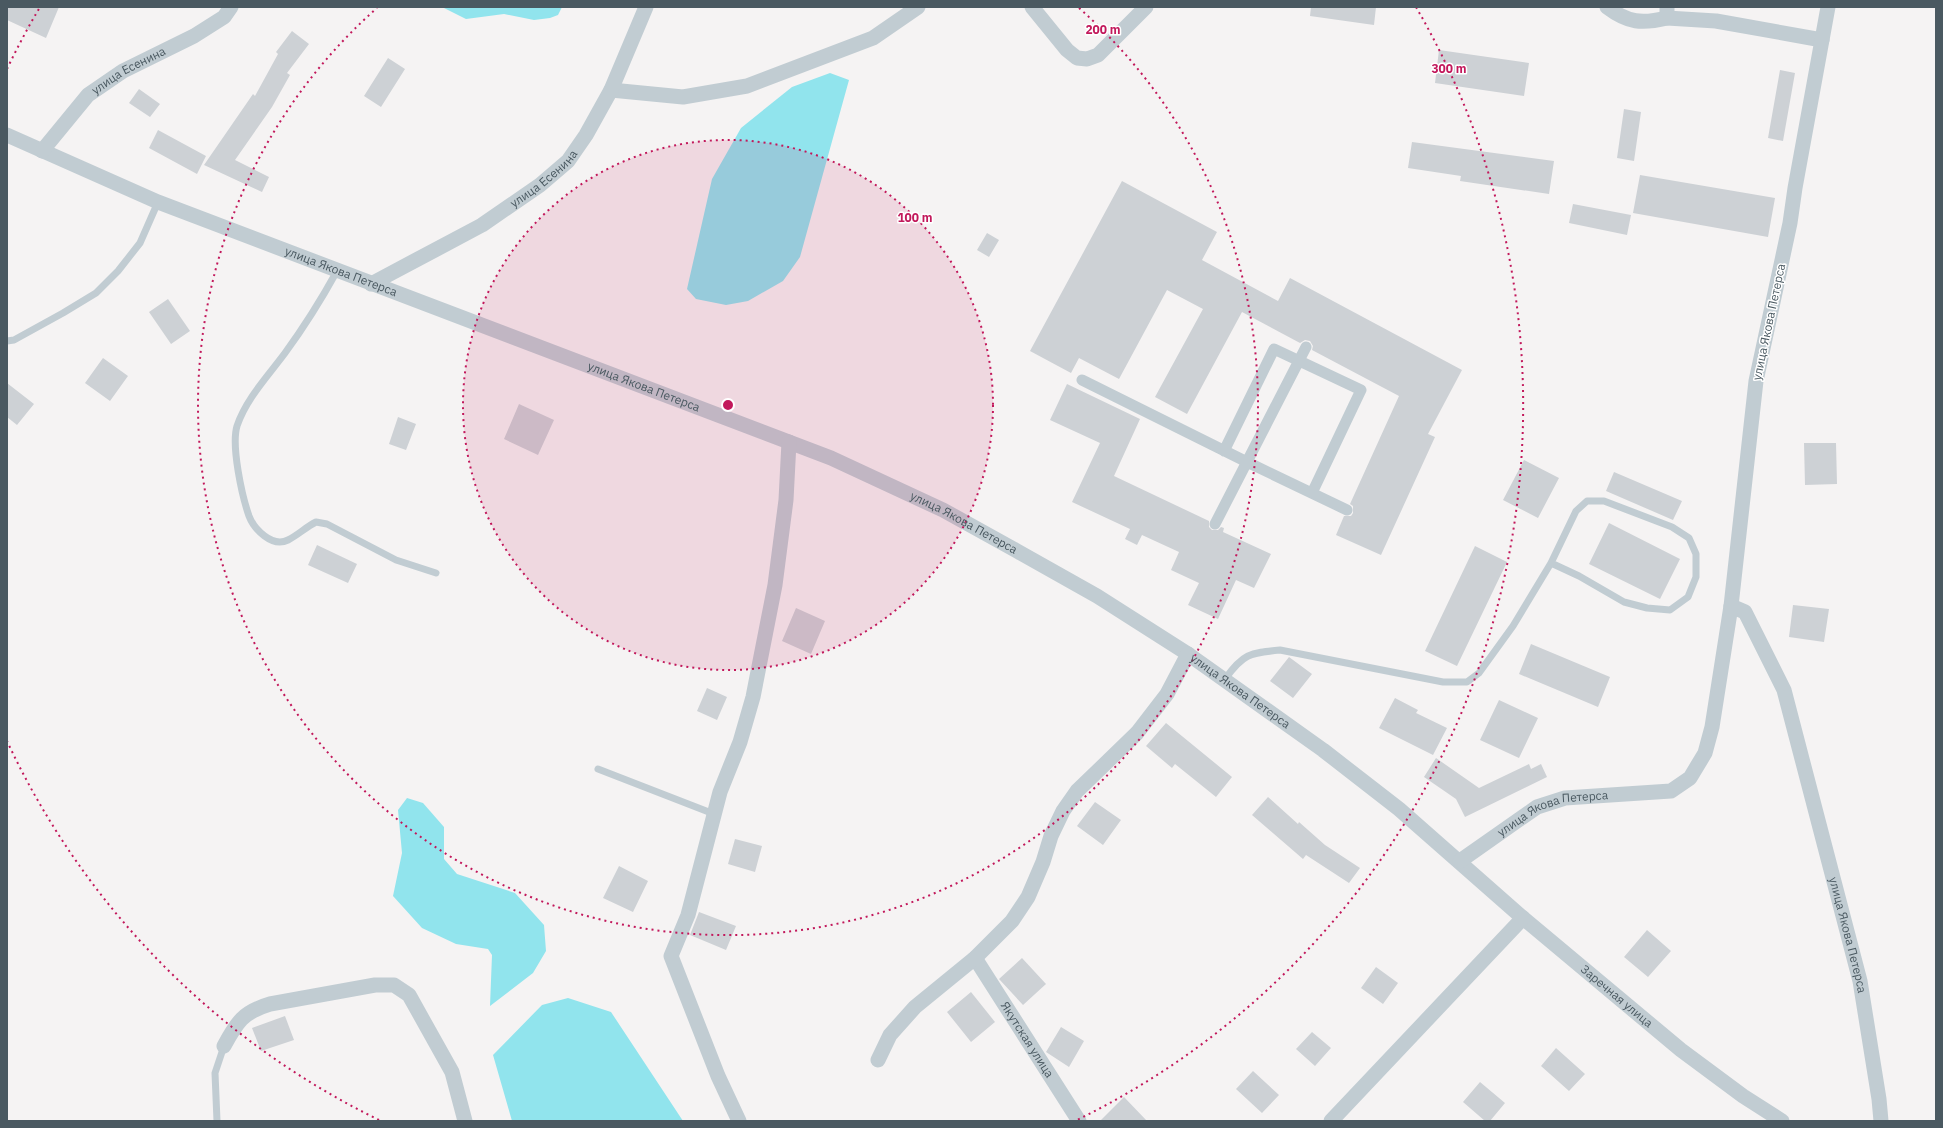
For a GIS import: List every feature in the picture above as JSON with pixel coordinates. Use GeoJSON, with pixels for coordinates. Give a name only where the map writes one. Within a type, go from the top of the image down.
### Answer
{"type":"FeatureCollection","features":[{"type":"Feature","properties":{"kind":"street","name":"улица Есенина"},"geometry":{"type":"LineString","coordinates":[[42,151],[88,95],[123,71],[194,36],[224,17],[231,7]]}},
{"type":"Feature","properties":{"kind":"street","name":"улица Есенина"},"geometry":{"type":"LineString","coordinates":[[371,284],[482,225],[540,185],[572,154],[586,135],[611,90],[646,7]]}},
{"type":"Feature","properties":{"kind":"street"},"geometry":{"type":"LineString","coordinates":[[611,90],[683,97],[747,86],[873,38],[918,7]]}},
{"type":"Feature","properties":{"kind":"street"},"geometry":{"type":"LineString","coordinates":[[1032,7],[1076,58],[1087,59],[1098,55],[1146,7]]}},
{"type":"Feature","properties":{"kind":"street"},"geometry":{"type":"LineString","coordinates":[[1607,7],[1628,19],[1646,23],[1667,12],[1822,40]]}},
{"type":"Feature","properties":{"kind":"street","name":"улица Якова Петерса"},"geometry":{"type":"LineString","coordinates":[[7,135],[158,202],[831,458],[943,510],[1097,596],[1225,679],[1393,804],[1460,861],[1537,807],[1565,798],[1671,791],[1690,778],[1706,753],[1712,727],[1731,606],[1756,381],[1790,223],[1828,7]]}},
{"type":"Feature","properties":{"kind":"street"},"geometry":{"type":"LineString","coordinates":[[1215,524],[1306,347]]}},
{"type":"Feature","properties":{"kind":"street"},"geometry":{"type":"LineString","coordinates":[[1224,451],[1274,349],[1299,360],[1361,390],[1312,493]]}},
{"type":"Feature","properties":{"kind":"street"},"geometry":{"type":"LineString","coordinates":[[1082,380],[1224,451],[1348,510]]}},
{"type":"Feature","properties":{"kind":"street"},"geometry":{"type":"LineString","coordinates":[[739,1121],[715,1068],[671,956],[688,915],[720,792],[740,742],[753,697],[775,585],[786,500],[789,442]]}},
{"type":"Feature","properties":{"kind":"street","name":"улица Якова Петерса"},"geometry":{"type":"LineString","coordinates":[[1731,606],[1745,612],[1784,690],[1860,981],[1879,1099],[1881,1121]]}},
{"type":"Feature","properties":{"kind":"street"},"geometry":{"type":"LineString","coordinates":[[878,1060],[890,1035],[915,1007],[975,958],[1012,921],[1028,897],[1043,862],[1051,836],[1063,811],[1077,791],[1137,733],[1166,694],[1188,654]]}},
{"type":"Feature","properties":{"kind":"street","name":"Заречная улица"},"geometry":{"type":"LineString","coordinates":[[1460,861],[1523,918],[1681,1050],[1743,1096],[1782,1121]]}},
{"type":"Feature","properties":{"kind":"street"},"geometry":{"type":"LineString","coordinates":[[1331,1121],[1523,918]]}},
{"type":"Feature","properties":{"kind":"street","name":"Якутская улица"},"geometry":{"type":"LineString","coordinates":[[975,958],[1079,1121]]}},
{"type":"Feature","properties":{"kind":"street"},"geometry":{"type":"LineString","coordinates":[[224,1046],[235,1024],[254,1008],[375,985],[394,985],[409,995],[452,1072],[465,1121]]}},
{"type":"Feature","properties":{"kind":"lane"},"geometry":{"type":"LineString","coordinates":[[7,341],[14,340],[64,313],[96,293],[118,271],[140,243],[158,202]]}},
{"type":"Feature","properties":{"kind":"lane"},"geometry":{"type":"LineString","coordinates":[[337,271],[319,305],[247,405],[237,428],[236,454],[244,502],[251,520],[258,531],[271,540],[287,541],[316,522],[327,524],[396,560],[436,573]]}},
{"type":"Feature","properties":{"kind":"lane"},"geometry":{"type":"LineString","coordinates":[[1225,679],[1237,662],[1254,652],[1280,650],[1443,682],[1467,682],[1479,673],[1513,626],[1551,563],[1576,512],[1587,500],[1604,501],[1672,527],[1689,538],[1696,554],[1696,577],[1688,597],[1670,610],[1647,608],[1624,602],[1578,576],[1551,563]]}},
{"type":"Feature","properties":{"kind":"lane"},"geometry":{"type":"LineString","coordinates":[[598,769],[714,814]]}},
{"type":"Feature","properties":{"kind":"lane"},"geometry":{"type":"LineString","coordinates":[[217,1121],[215,1073],[224,1046]]}},
{"type":"Feature","properties":{"kind":"water"},"geometry":{"type":"Polygon","coordinates":[[[442,7],[562,7],[558,15],[550,18],[534,20],[504,14],[466,19],[442,7]]]}},
{"type":"Feature","properties":{"kind":"water"},"geometry":{"type":"Polygon","coordinates":[[[830,73],[849,80],[800,257],[783,281],[748,301],[726,305],[696,299],[687,289],[712,179],[741,128],[792,87],[830,73]]]}},
{"type":"Feature","properties":{"kind":"water"},"geometry":{"type":"Polygon","coordinates":[[[407,798],[423,803],[444,827],[444,859],[457,874],[515,893],[544,925],[546,951],[533,973],[490,1006],[492,955],[488,949],[456,944],[422,928],[393,896],[402,853],[398,810],[407,798]]]}},
{"type":"Feature","properties":{"kind":"water"},"geometry":{"type":"Polygon","coordinates":[[[568,998],[611,1012],[683,1121],[512,1121],[493,1055],[542,1005],[568,998]]]}},
{"type":"Feature","properties":{"kind":"building"},"geometry":{"type":"Polygon","coordinates":[[[7,7],[59,7],[46,38],[7,20],[7,7]]]}},
{"type":"Feature","properties":{"kind":"building"},"geometry":{"type":"Polygon","coordinates":[[[1311,7],[1376,7],[1374,25],[1310,16],[1311,7]]]}},
{"type":"Feature","properties":{"kind":"building"},"geometry":{"type":"Polygon","coordinates":[[[292,31],[309,44],[287,73],[290,75],[272,107],[235,160],[269,177],[262,192],[204,165],[253,94],[255,96],[278,54],[276,52],[292,31]]]}},
{"type":"Feature","properties":{"kind":"building"},"geometry":{"type":"Polygon","coordinates":[[[1439,50],[1529,63],[1524,96],[1435,83],[1439,50]]]}},
{"type":"Feature","properties":{"kind":"building"},"geometry":{"type":"Polygon","coordinates":[[[388,58],[405,69],[381,107],[364,96],[388,58]]]}},
{"type":"Feature","properties":{"kind":"building"},"geometry":{"type":"Polygon","coordinates":[[[1780,70],[1795,73],[1783,141],[1768,138],[1780,70]]]}},
{"type":"Feature","properties":{"kind":"building"},"geometry":{"type":"Polygon","coordinates":[[[139,89],[160,104],[150,117],[129,103],[139,89]]]}},
{"type":"Feature","properties":{"kind":"building"},"geometry":{"type":"Polygon","coordinates":[[[1624,109],[1641,112],[1634,161],[1617,158],[1624,109]]]}},
{"type":"Feature","properties":{"kind":"building"},"geometry":{"type":"Polygon","coordinates":[[[158,130],[206,156],[197,174],[149,148],[158,130]]]}},
{"type":"Feature","properties":{"kind":"building"},"geometry":{"type":"Polygon","coordinates":[[[1412,142],[1554,161],[1549,194],[1460,181],[1461,176],[1408,168],[1412,142]]]}},
{"type":"Feature","properties":{"kind":"building"},"geometry":{"type":"Polygon","coordinates":[[[1640,175],[1775,198],[1768,237],[1633,213],[1640,175]]]}},
{"type":"Feature","properties":{"kind":"building"},"geometry":{"type":"Polygon","coordinates":[[[1122,181],[1217,232],[1202,260],[1278,301],[1290,278],[1462,370],[1428,434],[1435,437],[1381,555],[1336,535],[1344,516],[1351,516],[1353,513],[1353,506],[1350,504],[1399,396],[1312,350],[1313,346],[1310,341],[1305,340],[1300,343],[1242,312],[1187,414],[1155,397],[1203,309],[1167,290],[1119,379],[1079,358],[1071,373],[1030,351],[1122,181]]]}},
{"type":"Feature","properties":{"kind":"building"},"geometry":{"type":"Polygon","coordinates":[[[1573,204],[1631,215],[1627,235],[1569,223],[1573,204]]]}},
{"type":"Feature","properties":{"kind":"building"},"geometry":{"type":"Polygon","coordinates":[[[987,233],[999,240],[989,257],[977,250],[987,233]]]}},
{"type":"Feature","properties":{"kind":"building"},"geometry":{"type":"Polygon","coordinates":[[[168,299],[190,331],[171,344],[149,312],[168,299]]]}},
{"type":"Feature","properties":{"kind":"building"},"geometry":{"type":"Polygon","coordinates":[[[103,358],[128,376],[110,401],[85,383],[103,358]]]}},
{"type":"Feature","properties":{"kind":"building"},"geometry":{"type":"Polygon","coordinates":[[[7,383],[34,404],[17,425],[7,417],[7,383]]]}},
{"type":"Feature","properties":{"kind":"building"},"geometry":{"type":"Polygon","coordinates":[[[1067,384],[1140,419],[1114,476],[1209,521],[1209,527],[1212,530],[1218,530],[1221,527],[1224,528],[1223,532],[1271,554],[1254,588],[1236,580],[1218,619],[1188,605],[1199,583],[1171,570],[1179,552],[1142,535],[1137,545],[1125,539],[1130,529],[1072,502],[1100,443],[1050,420],[1067,384]]]}},
{"type":"Feature","properties":{"kind":"building"},"geometry":{"type":"Polygon","coordinates":[[[519,404],[554,420],[538,455],[504,439],[519,404]]]}},
{"type":"Feature","properties":{"kind":"building"},"geometry":{"type":"Polygon","coordinates":[[[398,417],[416,424],[406,450],[389,444],[398,417]]]}},
{"type":"Feature","properties":{"kind":"building"},"geometry":{"type":"Polygon","coordinates":[[[1804,443],[1836,443],[1837,484],[1805,485],[1804,443]]]}},
{"type":"Feature","properties":{"kind":"building"},"geometry":{"type":"Polygon","coordinates":[[[1524,460],[1559,478],[1538,518],[1503,500],[1524,460]]]}},
{"type":"Feature","properties":{"kind":"building"},"geometry":{"type":"Polygon","coordinates":[[[1614,472],[1682,501],[1673,520],[1606,491],[1614,472]]]}},
{"type":"Feature","properties":{"kind":"building"},"geometry":{"type":"Polygon","coordinates":[[[1609,523],[1680,559],[1660,599],[1589,564],[1609,523]]]}},
{"type":"Feature","properties":{"kind":"building"},"geometry":{"type":"Polygon","coordinates":[[[317,545],[357,564],[348,583],[308,565],[317,545]]]}},
{"type":"Feature","properties":{"kind":"building"},"geometry":{"type":"Polygon","coordinates":[[[1475,546],[1507,562],[1457,666],[1425,651],[1475,546]]]}},
{"type":"Feature","properties":{"kind":"building"},"geometry":{"type":"Polygon","coordinates":[[[1793,605],[1829,609],[1824,642],[1789,637],[1793,605]]]}},
{"type":"Feature","properties":{"kind":"building"},"geometry":{"type":"Polygon","coordinates":[[[796,608],[825,621],[811,654],[782,641],[796,608]]]}},
{"type":"Feature","properties":{"kind":"building"},"geometry":{"type":"Polygon","coordinates":[[[1531,644],[1610,677],[1598,707],[1519,674],[1531,644]]]}},
{"type":"Feature","properties":{"kind":"building"},"geometry":{"type":"Polygon","coordinates":[[[1289,657],[1312,674],[1293,698],[1270,681],[1289,657]]]}},
{"type":"Feature","properties":{"kind":"building"},"geometry":{"type":"Polygon","coordinates":[[[707,688],[727,697],[717,720],[697,711],[707,688]]]}},
{"type":"Feature","properties":{"kind":"building"},"geometry":{"type":"Polygon","coordinates":[[[1395,698],[1418,710],[1416,713],[1447,728],[1433,755],[1379,728],[1395,698]]]}},
{"type":"Feature","properties":{"kind":"building"},"geometry":{"type":"Polygon","coordinates":[[[1499,700],[1538,718],[1519,758],[1480,740],[1499,700]]]}},
{"type":"Feature","properties":{"kind":"building"},"geometry":{"type":"Polygon","coordinates":[[[1166,723],[1232,777],[1216,797],[1175,764],[1172,768],[1146,746],[1166,723]]]}},
{"type":"Feature","properties":{"kind":"building"},"geometry":{"type":"Polygon","coordinates":[[[1436,758],[1479,788],[1529,764],[1531,769],[1541,764],[1547,777],[1465,817],[1456,799],[1424,777],[1436,758]]]}},
{"type":"Feature","properties":{"kind":"building"},"geometry":{"type":"Polygon","coordinates":[[[1268,797],[1298,824],[1299,822],[1325,845],[1360,868],[1349,883],[1306,855],[1303,859],[1252,815],[1268,797]]]}},
{"type":"Feature","properties":{"kind":"building"},"geometry":{"type":"Polygon","coordinates":[[[1095,802],[1121,820],[1103,845],[1077,826],[1095,802]]]}},
{"type":"Feature","properties":{"kind":"building"},"geometry":{"type":"Polygon","coordinates":[[[735,839],[762,846],[755,872],[728,864],[735,839]]]}},
{"type":"Feature","properties":{"kind":"building"},"geometry":{"type":"Polygon","coordinates":[[[619,866],[648,881],[633,912],[603,898],[619,866]]]}},
{"type":"Feature","properties":{"kind":"building"},"geometry":{"type":"Polygon","coordinates":[[[699,912],[736,926],[726,950],[690,935],[699,912]]]}},
{"type":"Feature","properties":{"kind":"building"},"geometry":{"type":"Polygon","coordinates":[[[1647,930],[1671,951],[1648,977],[1624,957],[1647,930]]]}},
{"type":"Feature","properties":{"kind":"building"},"geometry":{"type":"Polygon","coordinates":[[[1022,958],[1046,984],[1023,1005],[999,979],[1022,958]]]}},
{"type":"Feature","properties":{"kind":"building"},"geometry":{"type":"Polygon","coordinates":[[[1376,967],[1398,983],[1383,1004],[1361,988],[1376,967]]]}},
{"type":"Feature","properties":{"kind":"building"},"geometry":{"type":"Polygon","coordinates":[[[971,992],[995,1022],[971,1042],[947,1012],[971,992]]]}},
{"type":"Feature","properties":{"kind":"building"},"geometry":{"type":"Polygon","coordinates":[[[285,1016],[294,1040],[261,1051],[252,1028],[285,1016]]]}},
{"type":"Feature","properties":{"kind":"building"},"geometry":{"type":"Polygon","coordinates":[[[1061,1027],[1084,1041],[1069,1067],[1046,1052],[1061,1027]]]}},
{"type":"Feature","properties":{"kind":"building"},"geometry":{"type":"Polygon","coordinates":[[[1312,1032],[1331,1048],[1315,1066],[1296,1049],[1312,1032]]]}},
{"type":"Feature","properties":{"kind":"building"},"geometry":{"type":"Polygon","coordinates":[[[1556,1048],[1585,1074],[1569,1091],[1541,1066],[1556,1048]]]}},
{"type":"Feature","properties":{"kind":"building"},"geometry":{"type":"Polygon","coordinates":[[[1253,1071],[1279,1095],[1262,1113],[1236,1089],[1253,1071]]]}},
{"type":"Feature","properties":{"kind":"building"},"geometry":{"type":"Polygon","coordinates":[[[1480,1082],[1505,1103],[1490,1121],[1485,1121],[1463,1102],[1480,1082]]]}},
{"type":"Feature","properties":{"kind":"building"},"geometry":{"type":"Polygon","coordinates":[[[1124,1097],[1147,1121],[1100,1121],[1124,1097]]]}}]}
